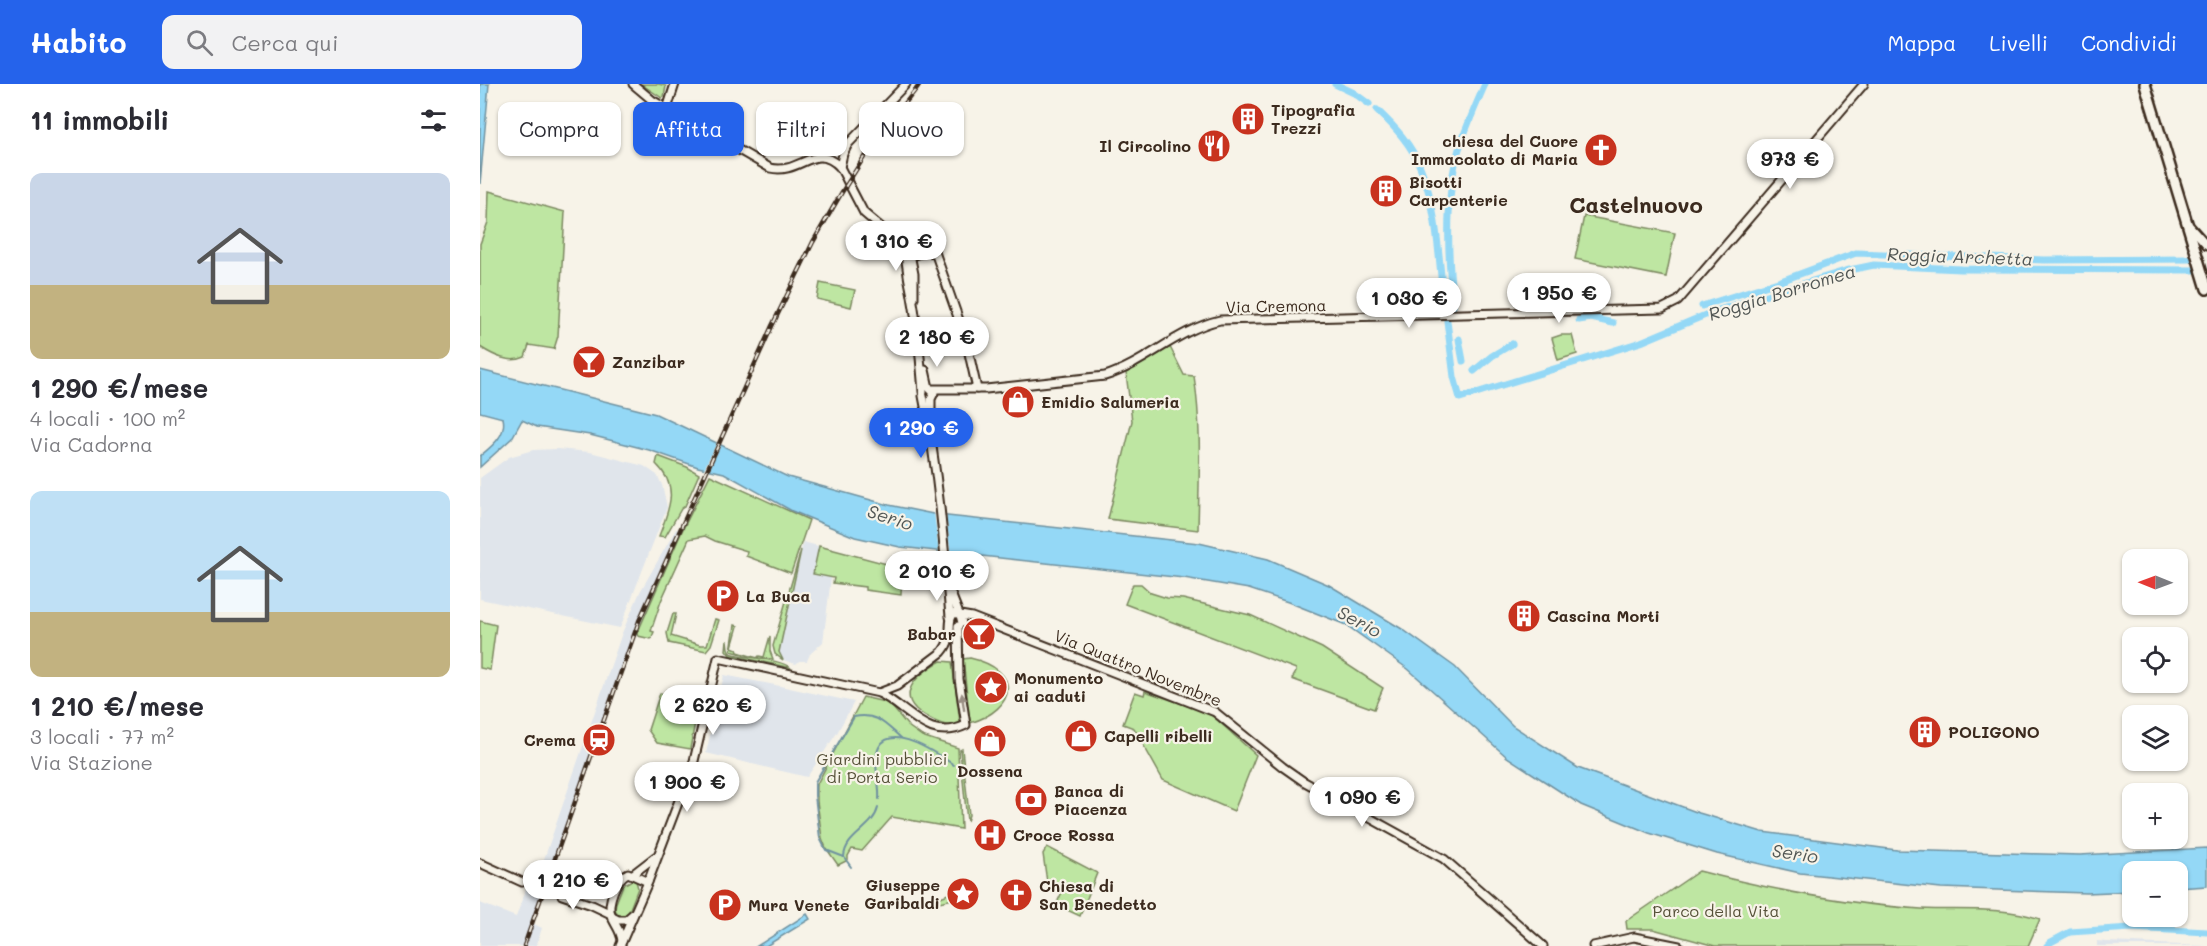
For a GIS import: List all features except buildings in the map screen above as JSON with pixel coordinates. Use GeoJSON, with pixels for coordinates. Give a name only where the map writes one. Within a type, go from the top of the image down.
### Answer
{"type":"FeatureCollection","features":[{"type":"Feature","properties":{"kind":"main road"},"geometry":{"type":"LineString","coordinates":[[2145,84],[2186,222],[2205,267],[2207,290]]}},
{"type":"Feature","properties":{"kind":"street"},"geometry":{"type":"LineString","coordinates":[[633,84],[656,102]]}},
{"type":"Feature","properties":{"kind":"street"},"geometry":{"type":"LineString","coordinates":[[669,102],[675,84]]}},
{"type":"Feature","properties":{"kind":"street"},"geometry":{"type":"LineString","coordinates":[[840,167],[848,144],[906,84]]}},
{"type":"Feature","properties":{"kind":"street","name":"Via Cremona"},"geometry":{"type":"LineString","coordinates":[[929,393],[1105,376],[1121,371],[1197,327],[1220,320],[1662,309],[1678,301],[1864,84]]}},
{"type":"Feature","properties":{"kind":"street"},"geometry":{"type":"LineString","coordinates":[[744,153],[770,168],[787,170],[818,156],[840,167],[859,206],[873,222],[904,240],[912,256],[914,298]]}},
{"type":"Feature","properties":{"kind":"street"},"geometry":{"type":"LineString","coordinates":[[2186,222],[2207,245]]}},
{"type":"Feature","properties":{"kind":"street"},"geometry":{"type":"LineString","coordinates":[[879,693],[892,689],[909,677],[948,645],[950,638],[947,568],[931,435],[929,393],[920,355],[914,298],[903,247],[894,236]]}},
{"type":"Feature","properties":{"kind":"street"},"geometry":{"type":"LineString","coordinates":[[912,256],[935,252],[966,340],[977,389]]}},
{"type":"Feature","properties":{"kind":"street"},"geometry":{"type":"LineString","coordinates":[[621,945],[641,895],[644,880],[657,855],[697,752],[718,658],[879,693],[928,726],[945,732],[966,725],[957,647],[960,614],[948,585]]}},
{"type":"Feature","properties":{"kind":"street"},"geometry":{"type":"LineString","coordinates":[[950,620],[953,614],[960,614]]}},
{"type":"Feature","properties":{"kind":"street","name":"Via Quattro Novembre"},"geometry":{"type":"LineString","coordinates":[[960,614],[976,618],[1215,712],[1303,781],[1444,859],[1543,946]]}},
{"type":"Feature","properties":{"kind":"street"},"geometry":{"type":"LineString","coordinates":[[950,620],[953,626],[976,618]]}},
{"type":"Feature","properties":{"kind":"street"},"geometry":{"type":"LineString","coordinates":[[633,874],[657,855]]}},
{"type":"Feature","properties":{"kind":"street"},"geometry":{"type":"LineString","coordinates":[[480,863],[522,882]]}},
{"type":"Feature","properties":{"kind":"street"},"geometry":{"type":"LineString","coordinates":[[621,945],[621,932],[611,916],[611,902],[621,878],[628,873],[644,880]]}},
{"type":"Feature","properties":{"kind":"street"},"geometry":{"type":"LineString","coordinates":[[562,895],[592,905],[618,920],[626,920],[634,912]]}},
{"type":"Feature","properties":{"kind":"street"},"geometry":{"type":"LineString","coordinates":[[592,905],[611,902]]}},
{"type":"Feature","properties":{"kind":"street"},"geometry":{"type":"LineString","coordinates":[[1593,946],[1634,937],[1679,946]]}},
{"type":"Feature","properties":{"kind":"shaded area"},"geometry":{"type":"Polygon","coordinates":[[[557,449],[590,452],[644,466],[657,475],[662,485],[667,507],[620,628],[480,599],[480,478],[509,457],[533,450],[557,449]]]}},
{"type":"Feature","properties":{"kind":"shaded area"},"geometry":{"type":"Polygon","coordinates":[[[676,529],[682,531],[637,633],[638,636],[635,636],[547,885],[534,924],[542,928],[536,946],[480,946],[480,903],[516,917],[535,863],[542,865],[622,633],[640,592],[676,529]]]}},
{"type":"Feature","properties":{"kind":"shaded area"},"geometry":{"type":"Polygon","coordinates":[[[803,542],[837,551],[834,578],[831,578],[823,642],[810,654],[807,661],[799,661],[796,664],[783,660],[779,652],[803,542]]]}},
{"type":"Feature","properties":{"kind":"shaded area"},"geometry":{"type":"Polygon","coordinates":[[[724,675],[854,702],[837,733],[807,777],[706,753],[724,675]]]}},
{"type":"Feature","properties":{"kind":"shaded area"},"geometry":{"type":"Polygon","coordinates":[[[2097,941],[2107,942],[2207,946],[2097,946],[2097,941]]]}},
{"type":"Feature","properties":{"kind":"green space"},"geometry":{"type":"Polygon","coordinates":[[[641,84],[666,86],[664,97],[662,98],[641,84]]]}},
{"type":"Feature","properties":{"kind":"green space"},"geometry":{"type":"Polygon","coordinates":[[[489,191],[565,212],[558,336],[554,349],[529,345],[525,357],[514,360],[496,356],[480,347],[480,244],[488,222],[489,191]]]}},
{"type":"Feature","properties":{"kind":"green space"},"geometry":{"type":"Polygon","coordinates":[[[1584,216],[1675,233],[1666,277],[1575,259],[1584,216]]]}},
{"type":"Feature","properties":{"kind":"green space"},"geometry":{"type":"Polygon","coordinates":[[[820,283],[855,290],[851,307],[817,299],[820,283]]]}},
{"type":"Feature","properties":{"kind":"green space"},"geometry":{"type":"Polygon","coordinates":[[[1572,335],[1577,354],[1558,360],[1552,338],[1572,335]]]}},
{"type":"Feature","properties":{"kind":"green space"},"geometry":{"type":"Polygon","coordinates":[[[1170,347],[1184,375],[1194,376],[1197,395],[1198,530],[1108,519],[1132,421],[1126,373],[1170,347]]]}},
{"type":"Feature","properties":{"kind":"green space"},"geometry":{"type":"Polygon","coordinates":[[[658,456],[699,474],[685,506],[665,537],[659,536],[669,507],[670,490],[668,481],[656,464],[658,456]]]}},
{"type":"Feature","properties":{"kind":"green space"},"geometry":{"type":"Polygon","coordinates":[[[710,475],[809,520],[791,573],[746,556],[747,551],[705,536],[689,539],[661,601],[651,631],[654,632],[651,639],[638,636],[682,531],[710,475]]]}},
{"type":"Feature","properties":{"kind":"green space"},"geometry":{"type":"Polygon","coordinates":[[[819,546],[902,568],[901,595],[833,583],[834,578],[813,574],[819,546]]]}},
{"type":"Feature","properties":{"kind":"green space"},"geometry":{"type":"Polygon","coordinates":[[[801,550],[779,652],[783,660],[775,654],[773,646],[801,550]]]}},
{"type":"Feature","properties":{"kind":"green space"},"geometry":{"type":"Polygon","coordinates":[[[1133,584],[1141,584],[1151,593],[1167,598],[1183,599],[1250,615],[1322,648],[1383,688],[1374,709],[1292,679],[1296,669],[1125,604],[1133,584]]]}},
{"type":"Feature","properties":{"kind":"green space"},"geometry":{"type":"Polygon","coordinates":[[[673,614],[676,614],[671,636],[700,645],[707,645],[715,619],[719,620],[711,645],[706,651],[669,643],[667,633],[673,614]]]}},
{"type":"Feature","properties":{"kind":"green space"},"geometry":{"type":"Polygon","coordinates":[[[480,621],[496,625],[490,670],[480,668],[480,621]]]}},
{"type":"Feature","properties":{"kind":"green space"},"geometry":{"type":"Polygon","coordinates":[[[735,625],[738,626],[732,647],[752,657],[731,651],[735,625]]]}},
{"type":"Feature","properties":{"kind":"green space"},"geometry":{"type":"Polygon","coordinates":[[[770,636],[770,651],[773,659],[757,658],[764,657],[770,636]]]}},
{"type":"Feature","properties":{"kind":"green space"},"geometry":{"type":"Polygon","coordinates":[[[727,640],[730,653],[771,660],[791,668],[730,655],[726,650],[727,640]]]}},
{"type":"Feature","properties":{"kind":"green space"},"geometry":{"type":"Polygon","coordinates":[[[970,658],[999,671],[1006,680],[1008,690],[1005,699],[997,709],[986,717],[970,723],[963,659],[970,658]]]}},
{"type":"Feature","properties":{"kind":"green space"},"geometry":{"type":"Polygon","coordinates":[[[941,661],[952,662],[960,722],[957,726],[945,725],[929,718],[915,708],[910,701],[909,693],[917,679],[941,661]]]}},
{"type":"Feature","properties":{"kind":"green space"},"geometry":{"type":"Polygon","coordinates":[[[1145,691],[1206,712],[1256,755],[1234,811],[1163,780],[1134,728],[1123,724],[1135,692],[1144,695],[1145,691]]]}},
{"type":"Feature","properties":{"kind":"green space"},"geometry":{"type":"Polygon","coordinates":[[[660,693],[699,701],[690,749],[657,743],[648,730],[660,693]]]}},
{"type":"Feature","properties":{"kind":"green space","name":"Giardini pubblici di Porta Serio"},"geometry":{"type":"Polygon","coordinates":[[[863,697],[889,703],[908,726],[922,736],[958,748],[961,829],[892,817],[862,851],[852,849],[848,860],[838,865],[822,838],[817,784],[863,697]]]}},
{"type":"Feature","properties":{"kind":"green space"},"geometry":{"type":"Polygon","coordinates":[[[962,749],[969,815],[967,821],[960,750],[962,749]]]}},
{"type":"Feature","properties":{"kind":"green space"},"geometry":{"type":"Polygon","coordinates":[[[1047,847],[1097,873],[1080,916],[1056,905],[1063,890],[1047,882],[1043,854],[1047,847]]]}},
{"type":"Feature","properties":{"kind":"green space","name":"Parco della Vita"},"geometry":{"type":"Polygon","coordinates":[[[1699,871],[1837,900],[1921,909],[2011,912],[2040,919],[2028,946],[1715,946],[1653,929],[1627,929],[1626,921],[1699,871]]]}},
{"type":"Feature","properties":{"kind":"green space"},"geometry":{"type":"Polygon","coordinates":[[[632,880],[636,881],[638,888],[628,914],[621,917],[615,910],[616,903],[623,885],[632,880]]]}},
{"type":"Feature","properties":{"kind":"green space"},"geometry":{"type":"Polygon","coordinates":[[[968,886],[974,893],[970,899],[934,903],[933,900],[968,886]]]}},
{"type":"Feature","properties":{"kind":"water"},"geometry":{"type":"Polygon","coordinates":[[[480,84],[489,84],[480,184],[480,84]]]}},
{"type":"Feature","properties":{"kind":"water","name":"Serio"},"geometry":{"type":"Polygon","coordinates":[[[480,370],[656,414],[788,477],[889,505],[938,515],[1199,543],[1268,559],[1329,585],[1402,629],[1455,667],[1513,726],[1578,768],[1699,813],[1762,832],[1897,850],[2080,855],[2207,848],[2207,886],[2188,887],[2188,861],[2122,861],[2122,891],[2087,893],[1941,888],[1800,873],[1717,854],[1649,833],[1581,805],[1507,757],[1408,669],[1346,625],[1288,602],[1249,589],[1184,578],[900,547],[855,537],[792,511],[724,473],[698,467],[649,450],[590,435],[537,427],[522,420],[512,438],[480,467],[480,456],[498,440],[504,424],[503,418],[480,412],[480,370]]]}},
{"type":"Feature","properties":{"kind":"water"},"geometry":{"type":"Polygon","coordinates":[[[807,914],[810,919],[766,946],[757,946],[807,914]]]}},
{"type":"Feature","properties":{"kind":"pier"},"geometry":{"type":"Polygon","coordinates":[[[718,440],[722,442],[708,473],[703,471],[718,440]]]}},
{"type":"Feature","properties":{"kind":"pier"},"geometry":{"type":"Polygon","coordinates":[[[934,512],[946,513],[951,556],[939,554],[934,512]]]}},
{"type":"Feature","properties":{"kind":"waterway","name":"Roggia Borromea"},"geometry":{"type":"LineString","coordinates":[[1335,84],[1354,93],[1369,104]]}},
{"type":"Feature","properties":{"kind":"waterway","name":"Roggia Archetta"},"geometry":{"type":"LineString","coordinates":[[1453,306],[1449,248],[1451,186],[1459,149],[1485,84]]}},
{"type":"Feature","properties":{"kind":"waterway","name":"Roggia Borromea"},"geometry":{"type":"LineString","coordinates":[[1377,110],[1408,144],[1427,185],[1437,237],[1444,307]]}},
{"type":"Feature","properties":{"kind":"waterway","name":"Roggia Archetta"},"geometry":{"type":"LineString","coordinates":[[1702,306],[1781,281],[1856,253],[2044,260],[2191,259]]}},
{"type":"Feature","properties":{"kind":"waterway","name":"Roggia Borromea"},"geometry":{"type":"LineString","coordinates":[[1447,321],[1454,377],[1460,398],[1641,342],[1715,311],[1845,271],[1874,265],[1961,269],[2194,270]]}},
{"type":"Feature","properties":{"kind":"waterway","name":"Roggia Archetta"},"geometry":{"type":"LineString","coordinates":[[1579,320],[1591,318],[1613,323]]}},
{"type":"Feature","properties":{"kind":"waterway","name":"Roggia Archetta"},"geometry":{"type":"LineString","coordinates":[[1459,339],[1463,361]]}},
{"type":"Feature","properties":{"kind":"waterway","name":"Roggia Archetta"},"geometry":{"type":"LineString","coordinates":[[1474,371],[1492,356],[1512,344]]}},
{"type":"Feature","properties":{"kind":"waterway"},"geometry":{"type":"LineString","coordinates":[[844,857],[826,850],[820,838],[815,782],[854,717],[868,716],[880,720],[901,738]]}},
{"type":"Feature","properties":{"kind":"waterway"},"geometry":{"type":"LineString","coordinates":[[879,799],[876,761],[879,747],[886,740],[897,738],[909,740],[954,765]]}},
{"type":"Feature","properties":{"kind":"waterway"},"geometry":{"type":"LineString","coordinates":[[851,867],[844,857],[846,849],[854,837],[871,821],[878,808]]}},
{"type":"Feature","properties":{"kind":"waterway"},"geometry":{"type":"LineString","coordinates":[[2047,946],[2070,932],[2131,928],[2207,932]]}},
{"type":"Feature","properties":{"kind":"tunnel"},"geometry":{"type":"LineString","coordinates":[[522,882],[562,895]]}},
{"type":"Feature","properties":{"kind":"railway"},"geometry":{"type":"LineString","coordinates":[[524,946],[639,621],[772,326],[813,242],[842,192],[866,154],[920,84]]}},
{"type":"Feature","properties":{"kind":"place","name":"Tipografia Trezzi"},"geometry":{"type":"Point","coordinates":[1248,119]}},
{"type":"Feature","properties":{"kind":"place","name":"Il Circolino"},"geometry":{"type":"Point","coordinates":[1214,146]}},
{"type":"Feature","properties":{"kind":"place","name":"chiesa del Cuore Immacolato di Maria"},"geometry":{"type":"Point","coordinates":[1601,150]}},
{"type":"Feature","properties":{"kind":"place","name":"Bisotti Carpenterie"},"geometry":{"type":"Point","coordinates":[1386,191]}},
{"type":"Feature","properties":{"kind":"place","name":"Zanzibar"},"geometry":{"type":"Point","coordinates":[589,362]}},
{"type":"Feature","properties":{"kind":"place","name":"Emidio Salumeria"},"geometry":{"type":"Point","coordinates":[1018,402]}},
{"type":"Feature","properties":{"kind":"place","name":"La Buca"},"geometry":{"type":"Point","coordinates":[723,596]}},
{"type":"Feature","properties":{"kind":"place","name":"Cascina Morti"},"geometry":{"type":"Point","coordinates":[1524,616]}},
{"type":"Feature","properties":{"kind":"place","name":"Babar"},"geometry":{"type":"Point","coordinates":[979,634]}},
{"type":"Feature","properties":{"kind":"place","name":"Monumento ai caduti"},"geometry":{"type":"Point","coordinates":[991,687]}},
{"type":"Feature","properties":{"kind":"place","name":"POLIGONO"},"geometry":{"type":"Point","coordinates":[1925,732]}},
{"type":"Feature","properties":{"kind":"place","name":"Capelli ribelli"},"geometry":{"type":"Point","coordinates":[1081,736]}},
{"type":"Feature","properties":{"kind":"place","name":"Crema"},"geometry":{"type":"Point","coordinates":[599,740]}},
{"type":"Feature","properties":{"kind":"place","name":"Dossena"},"geometry":{"type":"Point","coordinates":[990,741]}},
{"type":"Feature","properties":{"kind":"place","name":"Banca di Piacenza"},"geometry":{"type":"Point","coordinates":[1031,800]}},
{"type":"Feature","properties":{"kind":"place","name":"Croce Rossa"},"geometry":{"type":"Point","coordinates":[990,835]}},
{"type":"Feature","properties":{"kind":"place","name":"Giuseppe Garibaldi"},"geometry":{"type":"Point","coordinates":[963,894]}},
{"type":"Feature","properties":{"kind":"place","name":"Chiesa di San Benedetto"},"geometry":{"type":"Point","coordinates":[1016,895]}},
{"type":"Feature","properties":{"kind":"place","name":"Mura Venete"},"geometry":{"type":"Point","coordinates":[725,905]}},
{"type":"Feature","properties":{"kind":"district","name":"Castelnuovo"},"geometry":{"type":"Point","coordinates":[1636,205]}}]}
